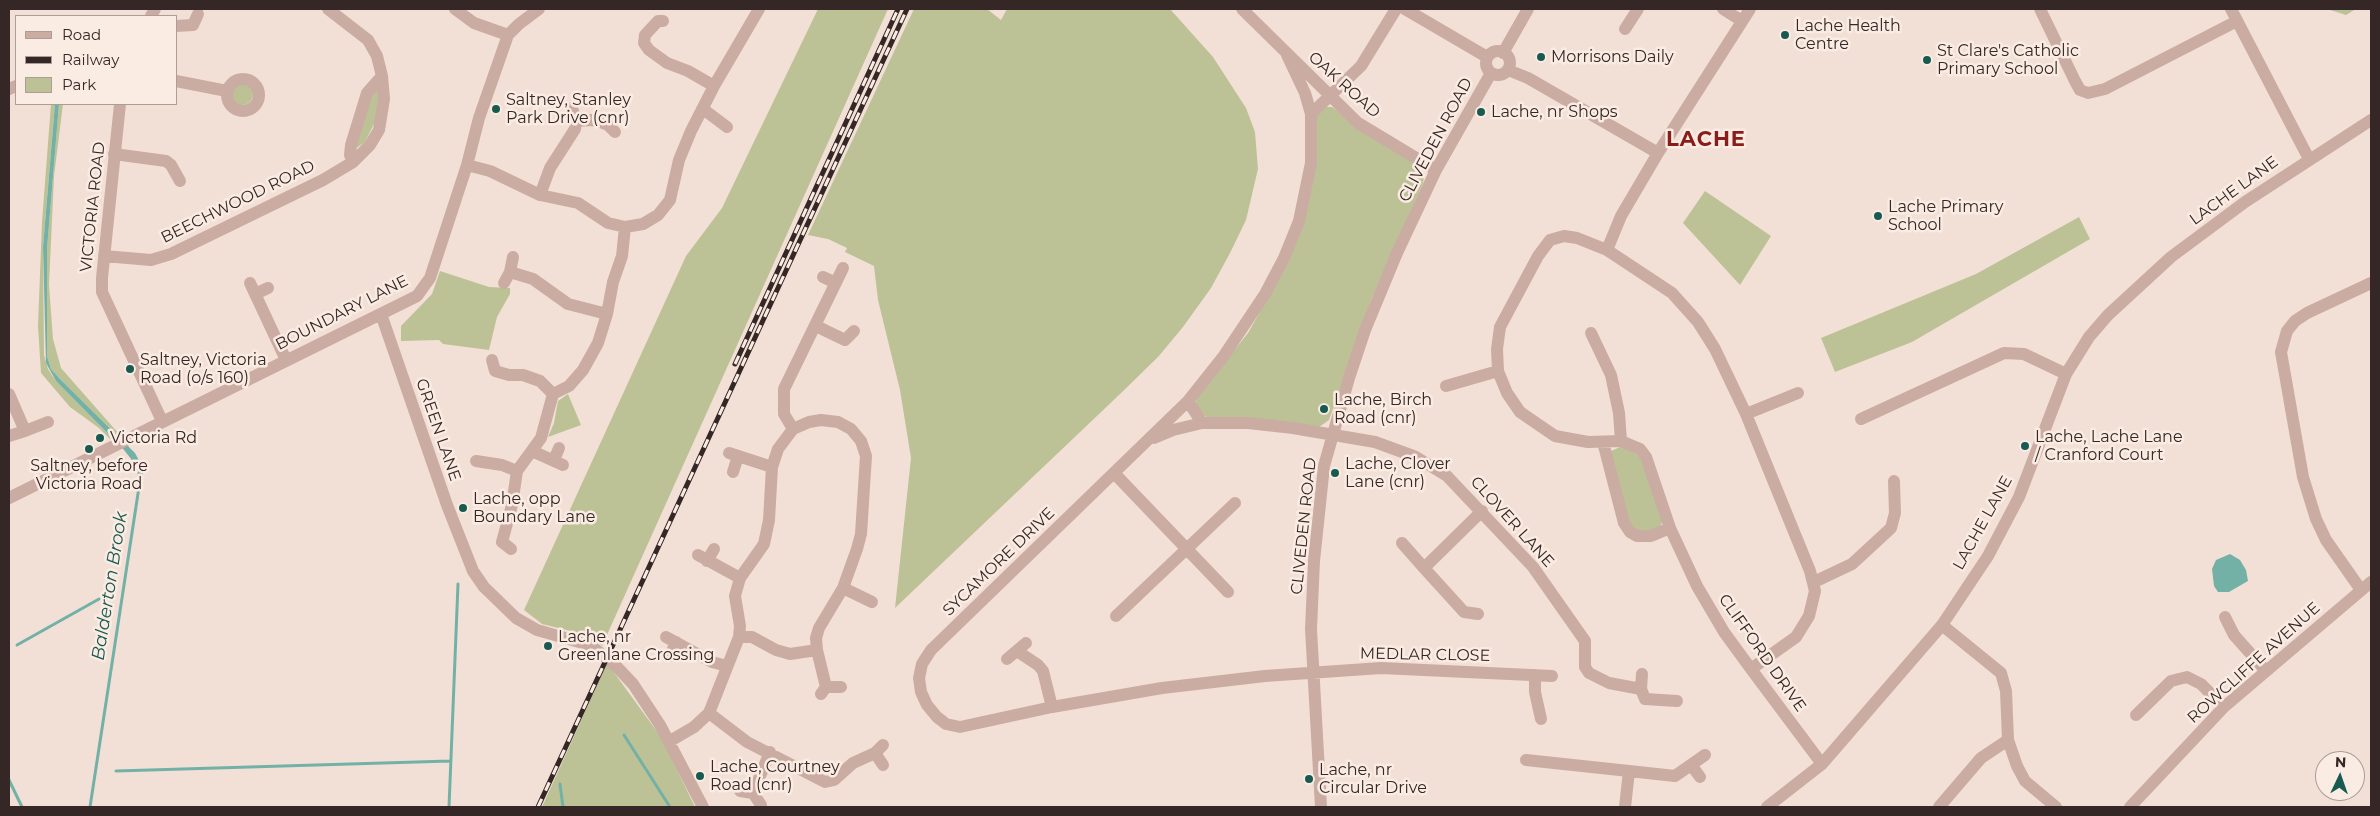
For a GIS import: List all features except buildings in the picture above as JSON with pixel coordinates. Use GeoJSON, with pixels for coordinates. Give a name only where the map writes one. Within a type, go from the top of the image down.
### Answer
{"type":"FeatureCollection","features":[{"type":"Feature","properties":{"kind":"street","name":"BEECHWOOD ROAD"},"geometry":{"type":"LineString","coordinates":[[104,256],[151,260],[171,254],[323,180],[353,162],[370,145],[379,130],[384,99],[382,76],[377,56],[368,40],[330,9]]}},
{"type":"Feature","properties":{"kind":"street"},"geometry":{"type":"LineString","coordinates":[[455,9],[474,23],[508,35]]}},
{"type":"Feature","properties":{"kind":"street","name":"BOUNDARY LANE"},"geometry":{"type":"LineString","coordinates":[[9,498],[417,296],[425,287],[467,165],[479,118],[508,35],[539,9]]}},
{"type":"Feature","properties":{"kind":"street"},"geometry":{"type":"LineString","coordinates":[[467,165],[490,171],[540,195],[578,203],[608,223],[625,227],[643,224],[658,215],[670,200],[679,160],[691,131],[714,86],[759,9]]}},
{"type":"Feature","properties":{"kind":"street","name":"OAK ROAD"},"geometry":{"type":"LineString","coordinates":[[1242,9],[1286,55],[1358,123],[1436,170]]}},
{"type":"Feature","properties":{"kind":"street"},"geometry":{"type":"LineString","coordinates":[[1311,114],[1361,66],[1396,9]]}},
{"type":"Feature","properties":{"kind":"street"},"geometry":{"type":"LineString","coordinates":[[1406,9],[1487,57]]}},
{"type":"Feature","properties":{"kind":"street"},"geometry":{"type":"LineString","coordinates":[[1503,53],[1528,9]]}},
{"type":"Feature","properties":{"kind":"street"},"geometry":{"type":"LineString","coordinates":[[1625,29],[1638,9]]}},
{"type":"Feature","properties":{"kind":"street"},"geometry":{"type":"LineString","coordinates":[[1723,9],[1742,21]]}},
{"type":"Feature","properties":{"kind":"street"},"geometry":{"type":"LineString","coordinates":[[1607,250],[1621,216],[1658,152],[1750,9]]}},
{"type":"Feature","properties":{"kind":"street"},"geometry":{"type":"LineString","coordinates":[[2040,9],[2080,90],[2088,94],[2105,89],[2237,21]]}},
{"type":"Feature","properties":{"kind":"street"},"geometry":{"type":"LineString","coordinates":[[2231,9],[2309,159]]}},
{"type":"Feature","properties":{"kind":"street"},"geometry":{"type":"LineString","coordinates":[[178,26],[193,24],[198,14]]}},
{"type":"Feature","properties":{"kind":"street"},"geometry":{"type":"LineString","coordinates":[[658,18],[638,44],[667,63],[688,71],[714,86]]}},
{"type":"Feature","properties":{"kind":"street"},"geometry":{"type":"LineString","coordinates":[[1493,52],[1503,53],[1509,58],[1508,70],[1501,75],[1491,73],[1486,66],[1487,57],[1493,52]]}},
{"type":"Feature","properties":{"kind":"street","name":"SYCAMORE DRIVE"},"geometry":{"type":"LineString","coordinates":[[1286,55],[1305,93],[1311,114],[1311,163],[1299,220],[1265,294],[1245,326],[1188,401],[931,650],[922,664],[919,678],[921,692],[927,706],[946,724],[960,727],[974,726],[1052,706],[1217,681],[1313,673]]}},
{"type":"Feature","properties":{"kind":"street"},"geometry":{"type":"LineString","coordinates":[[1508,70],[1528,78],[1658,152]]}},
{"type":"Feature","properties":{"kind":"street","name":"CLIVEDEN ROAD"},"geometry":{"type":"LineString","coordinates":[[1321,807],[1311,629],[1314,561],[1324,466],[1332,434],[1365,330],[1436,170],[1491,73]]}},
{"type":"Feature","properties":{"kind":"street"},"geometry":{"type":"LineString","coordinates":[[353,162],[350,155],[351,146],[368,93],[382,76]]}},
{"type":"Feature","properties":{"kind":"street"},"geometry":{"type":"LineString","coordinates":[[178,81],[227,92]]}},
{"type":"Feature","properties":{"kind":"street","name":"VICTORIA ROAD"},"geometry":{"type":"LineString","coordinates":[[120,105],[102,292],[162,421]]}},
{"type":"Feature","properties":{"kind":"street"},"geometry":{"type":"LineString","coordinates":[[540,195],[550,168],[570,140],[576,121],[572,108]]}},
{"type":"Feature","properties":{"kind":"street"},"geometry":{"type":"LineString","coordinates":[[703,109],[727,127]]}},
{"type":"Feature","properties":{"kind":"street"},"geometry":{"type":"LineString","coordinates":[[576,121],[592,120],[600,122],[608,125],[615,132]]}},
{"type":"Feature","properties":{"kind":"street","name":"LACHE LANE"},"geometry":{"type":"LineString","coordinates":[[1767,807],[1822,764],[1942,625],[1988,556],[2019,497],[2066,374],[2090,337],[2128,294],[2172,257],[2238,207],[2371,120]]}},
{"type":"Feature","properties":{"kind":"street"},"geometry":{"type":"LineString","coordinates":[[114,154],[166,161],[171,165],[180,181]]}},
{"type":"Feature","properties":{"kind":"street"},"geometry":{"type":"LineString","coordinates":[[501,545],[512,505],[517,471],[541,438],[553,394],[568,386],[591,359],[607,314],[613,282],[622,256],[625,227]]}},
{"type":"Feature","properties":{"kind":"street"},"geometry":{"type":"LineString","coordinates":[[1591,333],[1611,375],[1619,413],[1621,441],[1588,442],[1555,436],[1535,425],[1520,412],[1507,393],[1498,371],[1497,349],[1500,327],[1543,248],[1550,240],[1564,236],[1577,238],[1607,250],[1672,293],[1685,307],[1715,349],[1746,414],[1814,582],[1813,604],[1800,632],[1751,669]]}},
{"type":"Feature","properties":{"kind":"street"},"geometry":{"type":"LineString","coordinates":[[512,257],[507,277],[533,279],[568,304],[607,314]]}},
{"type":"Feature","properties":{"kind":"street"},"geometry":{"type":"LineString","coordinates":[[793,429],[784,414],[784,389],[843,268]]}},
{"type":"Feature","properties":{"kind":"street"},"geometry":{"type":"LineString","coordinates":[[823,277],[836,283]]}},
{"type":"Feature","properties":{"kind":"street"},"geometry":{"type":"LineString","coordinates":[[2366,586],[2326,540],[2316,519],[2303,477],[2281,352],[2287,331],[2295,321],[2307,313],[2371,283]]}},
{"type":"Feature","properties":{"kind":"street"},"geometry":{"type":"LineString","coordinates":[[268,288],[252,288],[286,360]]}},
{"type":"Feature","properties":{"kind":"street","name":"GREEN LANE"},"geometry":{"type":"LineString","coordinates":[[381,314],[447,505],[473,572],[484,587],[516,618],[537,630],[578,640],[603,653],[634,684],[670,741],[704,807]]}},
{"type":"Feature","properties":{"kind":"street"},"geometry":{"type":"LineString","coordinates":[[816,326],[848,341]]}},
{"type":"Feature","properties":{"kind":"street"},"geometry":{"type":"LineString","coordinates":[[1862,419],[2004,353],[2024,354],[2066,374]]}},
{"type":"Feature","properties":{"kind":"street"},"geometry":{"type":"LineString","coordinates":[[491,369],[509,375],[523,375],[540,381],[553,394]]}},
{"type":"Feature","properties":{"kind":"street"},"geometry":{"type":"LineString","coordinates":[[1446,386],[1498,371]]}},
{"type":"Feature","properties":{"kind":"street"},"geometry":{"type":"LineString","coordinates":[[1746,414],[1798,393]]}},
{"type":"Feature","properties":{"kind":"street"},"geometry":{"type":"LineString","coordinates":[[9,394],[25,431]]}},
{"type":"Feature","properties":{"kind":"street"},"geometry":{"type":"LineString","coordinates":[[1188,401],[1202,423]]}},
{"type":"Feature","properties":{"kind":"street"},"geometry":{"type":"LineString","coordinates":[[670,741],[694,727],[709,713],[739,637],[740,626],[735,596],[740,578],[764,544],[769,520],[772,467],[778,449],[793,429],[809,422],[821,420],[838,422],[851,429],[861,441],[866,456],[861,534],[843,588],[819,628],[816,650],[823,690],[841,687]]}},
{"type":"Feature","properties":{"kind":"street"},"geometry":{"type":"LineString","coordinates":[[9,436],[48,422]]}},
{"type":"Feature","properties":{"kind":"street","name":"CLOVER LANE"},"geometry":{"type":"LineString","coordinates":[[1148,441],[1173,430],[1202,423],[1248,423],[1376,442],[1416,456],[1447,476],[1533,567],[1581,634],[1586,649],[1585,667],[1589,673],[1609,683],[1641,689]]}},
{"type":"Feature","properties":{"kind":"street","name":"CLIFFORD DRIVE"},"geometry":{"type":"LineString","coordinates":[[1621,441],[1640,450],[1646,457],[1670,528],[1697,586],[1724,632],[1822,764]]}},
{"type":"Feature","properties":{"kind":"street"},"geometry":{"type":"LineString","coordinates":[[1603,442],[1624,523],[1630,532],[1637,536],[1651,536],[1670,528]]}},
{"type":"Feature","properties":{"kind":"street"},"geometry":{"type":"LineString","coordinates":[[532,451],[558,463],[559,448]]}},
{"type":"Feature","properties":{"kind":"street"},"geometry":{"type":"LineString","coordinates":[[733,472],[734,454],[772,467]]}},
{"type":"Feature","properties":{"kind":"street"},"geometry":{"type":"LineString","coordinates":[[476,461],[502,465],[517,471]]}},
{"type":"Feature","properties":{"kind":"street"},"geometry":{"type":"LineString","coordinates":[[1114,473],[1228,592]]}},
{"type":"Feature","properties":{"kind":"street"},"geometry":{"type":"LineString","coordinates":[[1814,582],[1852,564],[1890,528],[1896,512],[1894,481]]}},
{"type":"Feature","properties":{"kind":"street"},"geometry":{"type":"LineString","coordinates":[[1116,616],[1235,503]]}},
{"type":"Feature","properties":{"kind":"street"},"geometry":{"type":"LineString","coordinates":[[1424,568],[1482,511]]}},
{"type":"Feature","properties":{"kind":"street"},"geometry":{"type":"LineString","coordinates":[[1402,543],[1464,612],[1474,617]]}},
{"type":"Feature","properties":{"kind":"street"},"geometry":{"type":"LineString","coordinates":[[714,549],[702,558],[740,578]]}},
{"type":"Feature","properties":{"kind":"street","name":"ROWCLIFFE AVENUE"},"geometry":{"type":"LineString","coordinates":[[2130,807],[2224,707],[2366,586]]}},
{"type":"Feature","properties":{"kind":"street"},"geometry":{"type":"LineString","coordinates":[[843,588],[872,602]]}},
{"type":"Feature","properties":{"kind":"street"},"geometry":{"type":"LineString","coordinates":[[2231,621],[2246,651],[2266,671]]}},
{"type":"Feature","properties":{"kind":"street"},"geometry":{"type":"LineString","coordinates":[[1942,625],[2001,673],[2006,691],[2008,740],[2017,766],[2025,781],[2056,807]]}},
{"type":"Feature","properties":{"kind":"street"},"geometry":{"type":"LineString","coordinates":[[739,637],[752,637],[776,650],[790,654],[816,650]]}},
{"type":"Feature","properties":{"kind":"street"},"geometry":{"type":"LineString","coordinates":[[670,656],[671,640],[712,662],[727,666]]}},
{"type":"Feature","properties":{"kind":"street"},"geometry":{"type":"LineString","coordinates":[[1017,651],[1038,665],[1043,671],[1052,706]]}},
{"type":"Feature","properties":{"kind":"street","name":"MEDLAR CLOSE"},"geometry":{"type":"LineString","coordinates":[[1313,673],[1381,668],[1552,676]]}},
{"type":"Feature","properties":{"kind":"street"},"geometry":{"type":"LineString","coordinates":[[1642,674],[1641,689],[1645,700],[1677,701]]}},
{"type":"Feature","properties":{"kind":"street"},"geometry":{"type":"LineString","coordinates":[[1535,675],[1535,692],[1541,719]]}},
{"type":"Feature","properties":{"kind":"street"},"geometry":{"type":"LineString","coordinates":[[2136,715],[2171,681],[2188,677],[2201,684],[2224,707]]}},
{"type":"Feature","properties":{"kind":"street"},"geometry":{"type":"LineString","coordinates":[[709,713],[747,742],[826,782],[834,780],[852,763],[879,749],[883,765]]}},
{"type":"Feature","properties":{"kind":"street"},"geometry":{"type":"LineString","coordinates":[[1939,807],[1980,758],[2008,740]]}},
{"type":"Feature","properties":{"kind":"street"},"geometry":{"type":"LineString","coordinates":[[753,793],[770,752]]}},
{"type":"Feature","properties":{"kind":"street"},"geometry":{"type":"LineString","coordinates":[[1526,760],[1675,776],[1692,766],[1705,755]]}},
{"type":"Feature","properties":{"kind":"street"},"geometry":{"type":"LineString","coordinates":[[1692,766],[1700,777]]}},
{"type":"Feature","properties":{"kind":"street"},"geometry":{"type":"LineString","coordinates":[[1624,807],[1628,771]]}},
{"type":"Feature","properties":{"kind":"street"},"geometry":{"type":"LineString","coordinates":[[740,791],[753,793],[761,805]]}},
{"type":"Feature","properties":{"kind":"green space"},"geometry":{"type":"Polygon","coordinates":[[[818,9],[888,9],[602,646],[593,638],[542,624],[524,610],[686,256],[722,208],[818,9]]]}},
{"type":"Feature","properties":{"kind":"green space"},"geometry":{"type":"Polygon","coordinates":[[[914,9],[987,9],[1001,20],[1007,9],[1170,9],[1213,57],[1246,108],[1255,132],[1258,169],[1246,220],[1211,288],[1183,327],[1158,357],[895,608],[911,458],[900,390],[878,300],[874,266],[845,252],[847,248],[828,239],[808,235],[914,9]]]}},
{"type":"Feature","properties":{"kind":"green space"},"geometry":{"type":"Polygon","coordinates":[[[2327,9],[2356,9],[2346,15],[2327,9]]]}},
{"type":"Feature","properties":{"kind":"green space"},"geometry":{"type":"Polygon","coordinates":[[[242,83],[250,86],[253,94],[250,102],[242,105],[234,102],[231,94],[234,86],[242,83]]]}},
{"type":"Feature","properties":{"kind":"green space"},"geometry":{"type":"Polygon","coordinates":[[[377,87],[379,93],[376,120],[365,142],[355,149],[367,104],[377,87]]]}},
{"type":"Feature","properties":{"kind":"green space"},"geometry":{"type":"Polygon","coordinates":[[[51,105],[55,105],[43,247],[44,355],[48,369],[56,381],[112,438],[110,439],[99,428],[70,407],[41,373],[38,326],[42,222],[51,105]]]}},
{"type":"Feature","properties":{"kind":"green space"},"geometry":{"type":"Polygon","coordinates":[[[59,105],[63,105],[54,176],[49,285],[53,339],[61,368],[119,434],[117,435],[51,369],[47,356],[47,249],[59,105]]]}},
{"type":"Feature","properties":{"kind":"green space"},"geometry":{"type":"Polygon","coordinates":[[[1324,107],[1332,107],[1417,165],[1424,176],[1423,183],[1371,300],[1329,420],[1319,427],[1211,419],[1200,414],[1194,406],[1198,396],[1248,333],[1278,280],[1299,233],[1317,113],[1324,107]]]}},
{"type":"Feature","properties":{"kind":"green space"},"geometry":{"type":"Polygon","coordinates":[[[1705,191],[1771,236],[1740,285],[1683,223],[1705,191]]]}},
{"type":"Feature","properties":{"kind":"green space"},"geometry":{"type":"Polygon","coordinates":[[[2079,217],[2090,239],[1912,342],[1835,372],[1821,338],[1976,274],[2079,217]]]}},
{"type":"Feature","properties":{"kind":"green space"},"geometry":{"type":"Polygon","coordinates":[[[440,271],[489,287],[510,288],[510,294],[497,317],[489,350],[443,344],[439,340],[401,341],[401,326],[432,294],[440,271]]]}},
{"type":"Feature","properties":{"kind":"green space"},"geometry":{"type":"Polygon","coordinates":[[[568,394],[581,425],[548,437],[554,423],[558,401],[568,394]]]}},
{"type":"Feature","properties":{"kind":"green space"},"geometry":{"type":"Polygon","coordinates":[[[1620,447],[1634,451],[1643,462],[1663,519],[1660,528],[1640,534],[1628,525],[1611,451],[1620,447]]]}},
{"type":"Feature","properties":{"kind":"green space"},"geometry":{"type":"Polygon","coordinates":[[[607,663],[661,737],[695,807],[542,807],[607,663]]]}},
{"type":"Feature","properties":{"kind":"water"},"geometry":{"type":"Polygon","coordinates":[[[55,105],[59,105],[47,249],[47,356],[51,369],[59,378],[135,453],[143,468],[143,478],[137,477],[138,471],[135,464],[124,450],[56,381],[46,363],[43,247],[55,105]]]}},
{"type":"Feature","properties":{"kind":"water"},"geometry":{"type":"Polygon","coordinates":[[[2230,554],[2240,560],[2246,570],[2248,581],[2229,592],[2218,592],[2214,586],[2212,569],[2216,560],[2230,554]]]}},
{"type":"Feature","properties":{"kind":"waterway","name":"Balderton Brook"},"geometry":{"type":"LineString","coordinates":[[90,807],[141,474]]}},
{"type":"Feature","properties":{"kind":"waterway"},"geometry":{"type":"LineString","coordinates":[[449,807],[458,584]]}},
{"type":"Feature","properties":{"kind":"waterway"},"geometry":{"type":"LineString","coordinates":[[17,645],[99,599]]}},
{"type":"Feature","properties":{"kind":"waterway"},"geometry":{"type":"LineString","coordinates":[[624,735],[670,807]]}},
{"type":"Feature","properties":{"kind":"waterway"},"geometry":{"type":"LineString","coordinates":[[116,771],[450,761]]}},
{"type":"Feature","properties":{"kind":"waterway"},"geometry":{"type":"LineString","coordinates":[[9,780],[22,807]]}},
{"type":"Feature","properties":{"kind":"waterway"},"geometry":{"type":"LineString","coordinates":[[560,784],[563,807]]}},
{"type":"Feature","properties":{"kind":"railway"},"geometry":{"type":"LineString","coordinates":[[735,364],[898,9]]}},
{"type":"Feature","properties":{"kind":"railway"},"geometry":{"type":"LineString","coordinates":[[538,807],[907,9]]}},
{"type":"Feature","properties":{"kind":"place","name":"Lache Health Centre"},"geometry":{"type":"Point","coordinates":[1785,35]}},
{"type":"Feature","properties":{"kind":"place","name":"Morrisons Daily"},"geometry":{"type":"Point","coordinates":[1541,57]}},
{"type":"Feature","properties":{"kind":"place","name":"St Clare's Catholic Primary School"},"geometry":{"type":"Point","coordinates":[1927,60]}},
{"type":"Feature","properties":{"kind":"place","name":"Saltney, Stanley Park Drive (cnr)"},"geometry":{"type":"Point","coordinates":[496,109]}},
{"type":"Feature","properties":{"kind":"place","name":"Lache, nr Shops"},"geometry":{"type":"Point","coordinates":[1481,112]}},
{"type":"Feature","properties":{"kind":"place","name":"Lache Primary School"},"geometry":{"type":"Point","coordinates":[1878,216]}},
{"type":"Feature","properties":{"kind":"place","name":"Saltney, Victoria Road (o/s 160)"},"geometry":{"type":"Point","coordinates":[130,369]}},
{"type":"Feature","properties":{"kind":"place","name":"Lache, Birch Road (cnr)"},"geometry":{"type":"Point","coordinates":[1324,409]}},
{"type":"Feature","properties":{"kind":"place","name":"Victoria Rd"},"geometry":{"type":"Point","coordinates":[100,438]}},
{"type":"Feature","properties":{"kind":"place","name":"Lache, Lache Lane / Cranford Court"},"geometry":{"type":"Point","coordinates":[2025,446]}},
{"type":"Feature","properties":{"kind":"place","name":"Saltney, before Victoria Road"},"geometry":{"type":"Point","coordinates":[89,449]}},
{"type":"Feature","properties":{"kind":"place","name":"Lache, Clover Lane (cnr)"},"geometry":{"type":"Point","coordinates":[1335,473]}},
{"type":"Feature","properties":{"kind":"place","name":"Lache, opp Boundary Lane"},"geometry":{"type":"Point","coordinates":[463,508]}},
{"type":"Feature","properties":{"kind":"place","name":"Lache, nr Greenlane Crossing"},"geometry":{"type":"Point","coordinates":[548,646]}},
{"type":"Feature","properties":{"kind":"place","name":"Lache, Courtney Road (cnr)"},"geometry":{"type":"Point","coordinates":[700,776]}},
{"type":"Feature","properties":{"kind":"place","name":"Lache, nr Circular Drive"},"geometry":{"type":"Point","coordinates":[1309,779]}},
{"type":"Feature","properties":{"kind":"district","name":"LACHE"},"geometry":{"type":"Point","coordinates":[1706,140]}}]}
